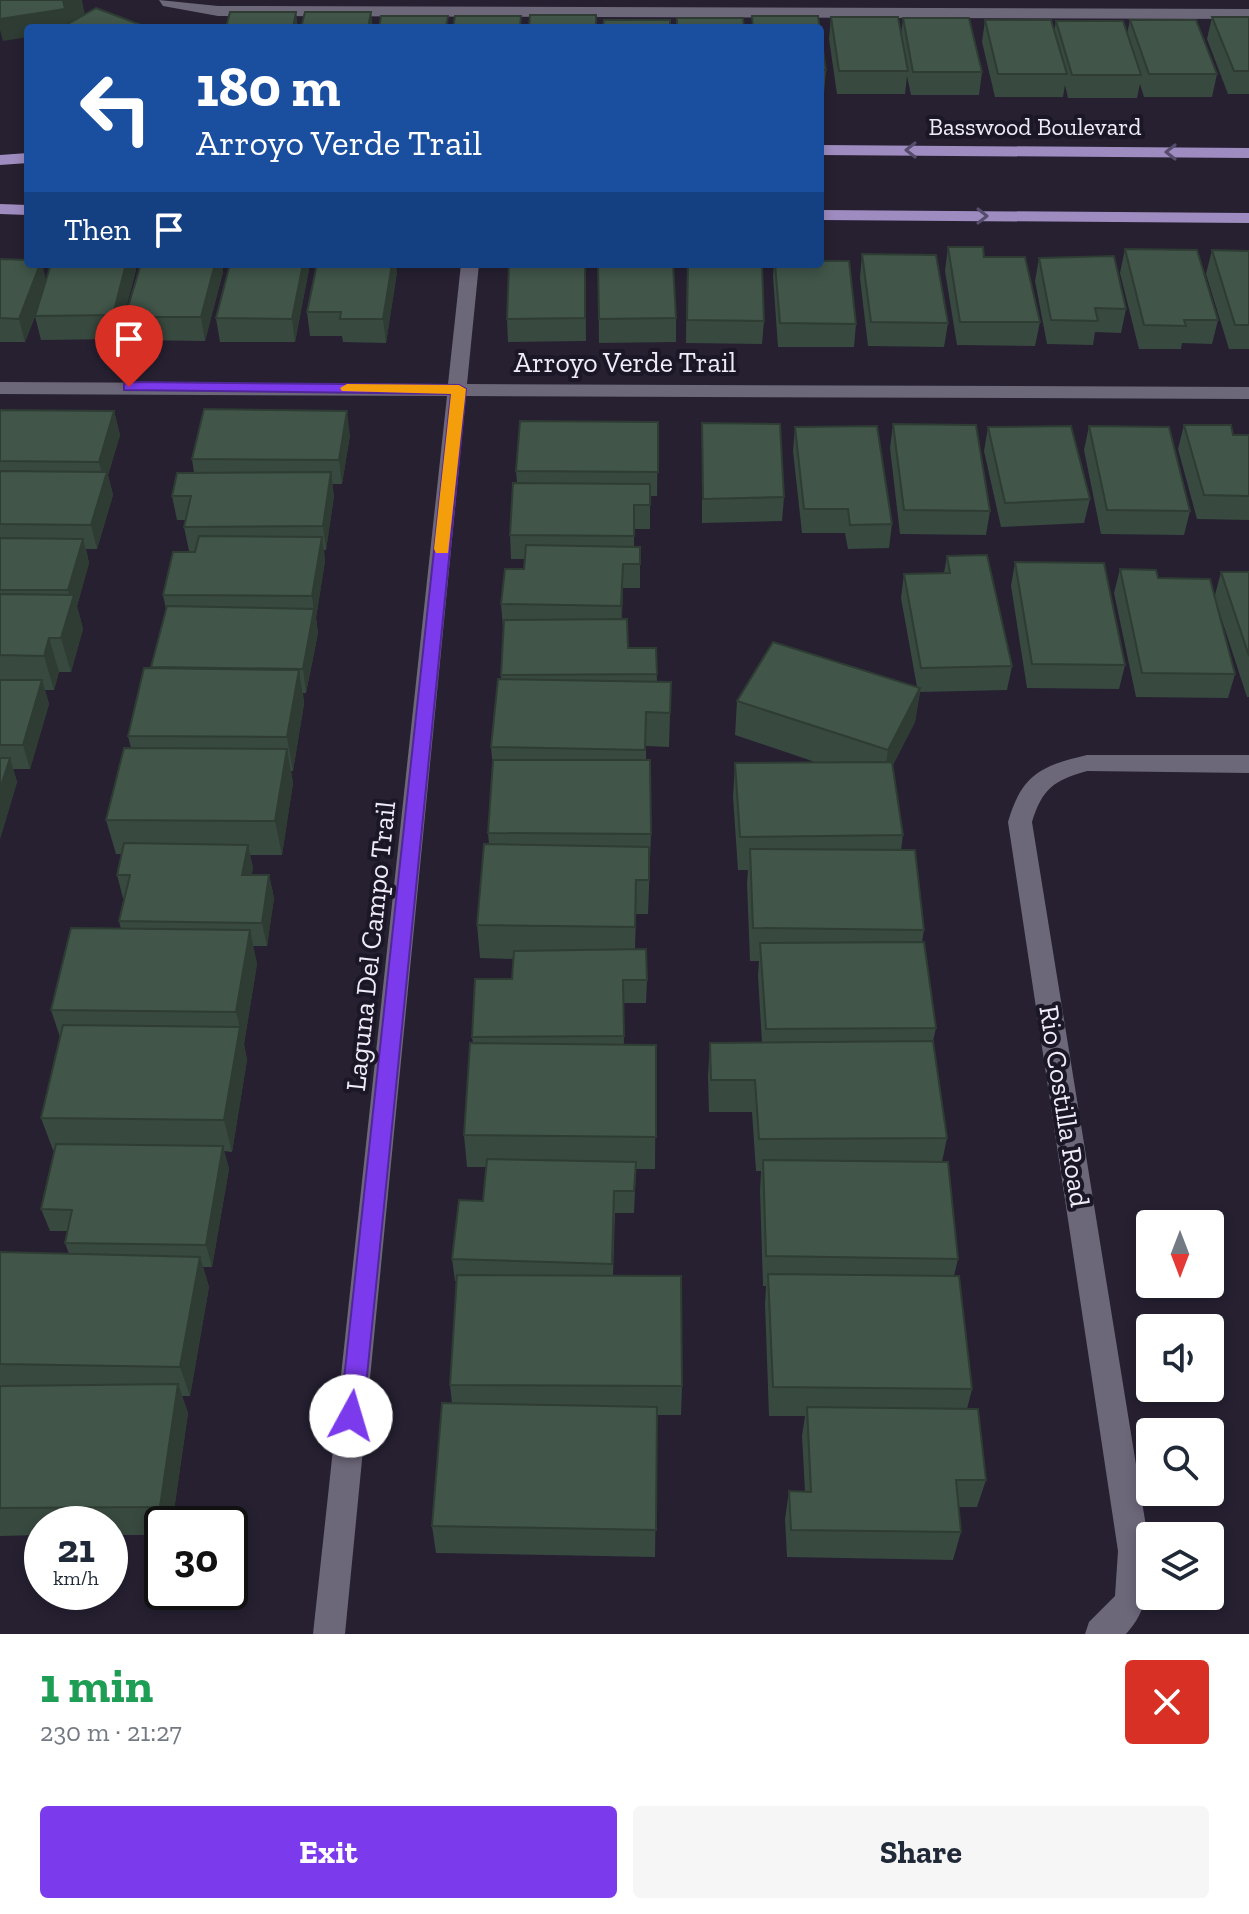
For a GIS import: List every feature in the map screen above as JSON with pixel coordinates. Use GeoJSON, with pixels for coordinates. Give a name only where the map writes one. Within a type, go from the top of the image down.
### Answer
{"type":"FeatureCollection","features":[{"type":"Feature","properties":{"kind":"main road","name":"Basswood Boulevard"},"geometry":{"type":"LineString","coordinates":[[824,150],[1249,153]]}},
{"type":"Feature","properties":{"kind":"main road"},"geometry":{"type":"LineString","coordinates":[[0,160],[24,158]]}},
{"type":"Feature","properties":{"kind":"main road"},"geometry":{"type":"LineString","coordinates":[[0,209],[24,210]]}},
{"type":"Feature","properties":{"kind":"main road"},"geometry":{"type":"LineString","coordinates":[[824,215],[1249,218]]}},
{"type":"Feature","properties":{"kind":"street"},"geometry":{"type":"LineString","coordinates":[[167,2],[218,11],[1181,7],[1249,14]]}},
{"type":"Feature","properties":{"kind":"street","name":"Laguna Del Campo Trail"},"geometry":{"type":"LineString","coordinates":[[329,1634],[470,268]]}},
{"type":"Feature","properties":{"kind":"street","name":"Arroyo Verde Trail"},"geometry":{"type":"LineString","coordinates":[[0,388],[1249,393]]}},
{"type":"Feature","properties":{"kind":"street","name":"Rio Costilla Road"},"geometry":{"type":"LineString","coordinates":[[1101,1634],[1119,1622],[1135,1591],[1134,1551],[1020,822],[1027,798],[1040,782],[1058,770],[1087,763],[1249,764]]}},
{"type":"Feature","properties":{"kind":"building"},"geometry":{"type":"Polygon","coordinates":[[[0,0],[63,0],[65,9],[0,19],[0,0]]]}},
{"type":"Feature","properties":{"kind":"building"},"geometry":{"type":"Polygon","coordinates":[[[96,8],[138,24],[68,24],[96,8]]]}},
{"type":"Feature","properties":{"kind":"building"},"geometry":{"type":"Polygon","coordinates":[[[230,12],[296,12],[294,24],[227,24],[230,12]]]}},
{"type":"Feature","properties":{"kind":"building"},"geometry":{"type":"Polygon","coordinates":[[[305,12],[371,12],[369,24],[302,24],[305,12]]]}},
{"type":"Feature","properties":{"kind":"building"},"geometry":{"type":"Polygon","coordinates":[[[530,15],[596,15],[596,24],[529,24],[530,15]]]}},
{"type":"Feature","properties":{"kind":"building"},"geometry":{"type":"Polygon","coordinates":[[[381,16],[448,16],[447,24],[380,24],[381,16]]]}},
{"type":"Feature","properties":{"kind":"building"},"geometry":{"type":"Polygon","coordinates":[[[455,16],[521,16],[520,24],[454,24],[455,16]]]}},
{"type":"Feature","properties":{"kind":"building"},"geometry":{"type":"Polygon","coordinates":[[[752,16],[818,16],[819,24],[753,24],[752,16]]]}},
{"type":"Feature","properties":{"kind":"building"},"geometry":{"type":"Polygon","coordinates":[[[831,17],[898,17],[908,71],[839,71],[831,17]]]}},
{"type":"Feature","properties":{"kind":"building"},"geometry":{"type":"Polygon","coordinates":[[[1212,17],[1249,17],[1249,71],[1234,71],[1212,17]]]}},
{"type":"Feature","properties":{"kind":"building"},"geometry":{"type":"Polygon","coordinates":[[[677,18],[743,18],[744,24],[677,24],[677,18]]]}},
{"type":"Feature","properties":{"kind":"building"},"geometry":{"type":"Polygon","coordinates":[[[903,18],[969,18],[982,72],[913,72],[903,18]]]}},
{"type":"Feature","properties":{"kind":"building"},"geometry":{"type":"Polygon","coordinates":[[[604,20],[670,20],[670,24],[604,24],[604,20]]]}},
{"type":"Feature","properties":{"kind":"building"},"geometry":{"type":"Polygon","coordinates":[[[985,20],[1051,20],[1067,74],[998,74],[985,20]]]}},
{"type":"Feature","properties":{"kind":"building"},"geometry":{"type":"Polygon","coordinates":[[[1130,20],[1196,20],[1217,74],[1149,74],[1130,20]]]}},
{"type":"Feature","properties":{"kind":"building"},"geometry":{"type":"Polygon","coordinates":[[[1056,21],[1123,21],[1141,75],[1072,75],[1056,21]]]}},
{"type":"Feature","properties":{"kind":"building"},"geometry":{"type":"Polygon","coordinates":[[[948,247],[983,247],[984,257],[1025,257],[1040,322],[960,322],[948,247]]]}},
{"type":"Feature","properties":{"kind":"building"},"geometry":{"type":"Polygon","coordinates":[[[1125,249],[1197,250],[1218,320],[1184,320],[1186,326],[1144,325],[1125,249]]]}},
{"type":"Feature","properties":{"kind":"building"},"geometry":{"type":"Polygon","coordinates":[[[1212,250],[1249,251],[1249,325],[1235,325],[1212,250]]]}},
{"type":"Feature","properties":{"kind":"building"},"geometry":{"type":"Polygon","coordinates":[[[862,254],[936,255],[948,323],[871,322],[862,254]]]}},
{"type":"Feature","properties":{"kind":"building"},"geometry":{"type":"Polygon","coordinates":[[[1114,256],[1126,309],[1095,308],[1098,321],[1051,320],[1039,258],[1114,256]]]}},
{"type":"Feature","properties":{"kind":"building"},"geometry":{"type":"Polygon","coordinates":[[[0,259],[24,260],[24,268],[38,268],[19,319],[0,318],[0,259]]]}},
{"type":"Feature","properties":{"kind":"building"},"geometry":{"type":"Polygon","coordinates":[[[824,261],[849,261],[856,324],[780,323],[775,268],[824,268],[824,261]]]}},
{"type":"Feature","properties":{"kind":"building"},"geometry":{"type":"Polygon","coordinates":[[[50,268],[125,268],[113,315],[35,316],[50,268]]]}},
{"type":"Feature","properties":{"kind":"building"},"geometry":{"type":"Polygon","coordinates":[[[140,268],[214,268],[201,317],[125,317],[140,268]]]}},
{"type":"Feature","properties":{"kind":"building"},"geometry":{"type":"Polygon","coordinates":[[[229,268],[302,268],[292,319],[216,318],[229,268]]]}},
{"type":"Feature","properties":{"kind":"building"},"geometry":{"type":"Polygon","coordinates":[[[316,268],[391,268],[383,319],[340,319],[341,312],[307,312],[316,268]]]}},
{"type":"Feature","properties":{"kind":"building"},"geometry":{"type":"Polygon","coordinates":[[[509,268],[585,268],[585,318],[507,319],[509,268]]]}},
{"type":"Feature","properties":{"kind":"building"},"geometry":{"type":"Polygon","coordinates":[[[598,268],[673,268],[676,318],[599,319],[598,268]]]}},
{"type":"Feature","properties":{"kind":"building"},"geometry":{"type":"Polygon","coordinates":[[[688,268],[762,268],[764,321],[687,320],[688,268]]]}},
{"type":"Feature","properties":{"kind":"building"},"geometry":{"type":"Polygon","coordinates":[[[204,409],[347,411],[339,460],[192,459],[204,409]]]}},
{"type":"Feature","properties":{"kind":"building"},"geometry":{"type":"Polygon","coordinates":[[[0,410],[114,411],[99,462],[0,461],[0,410]]]}},
{"type":"Feature","properties":{"kind":"building"},"geometry":{"type":"Polygon","coordinates":[[[520,421],[658,422],[658,472],[516,471],[520,421]]]}},
{"type":"Feature","properties":{"kind":"building"},"geometry":{"type":"Polygon","coordinates":[[[702,423],[780,424],[784,497],[703,499],[702,423]]]}},
{"type":"Feature","properties":{"kind":"building"},"geometry":{"type":"Polygon","coordinates":[[[893,424],[976,425],[990,511],[904,510],[893,424]]]}},
{"type":"Feature","properties":{"kind":"building"},"geometry":{"type":"Polygon","coordinates":[[[1184,425],[1231,425],[1233,435],[1249,435],[1249,496],[1204,495],[1184,425]]]}},
{"type":"Feature","properties":{"kind":"building"},"geometry":{"type":"Polygon","coordinates":[[[877,426],[892,524],[850,525],[848,509],[804,509],[795,427],[877,426]]]}},
{"type":"Feature","properties":{"kind":"building"},"geometry":{"type":"Polygon","coordinates":[[[1071,426],[1090,499],[1005,503],[988,427],[1071,426]]]}},
{"type":"Feature","properties":{"kind":"building"},"geometry":{"type":"Polygon","coordinates":[[[1089,426],[1169,427],[1190,511],[1107,510],[1089,426]]]}},
{"type":"Feature","properties":{"kind":"building"},"geometry":{"type":"Polygon","coordinates":[[[0,471],[107,472],[91,525],[0,524],[0,471]]]}},
{"type":"Feature","properties":{"kind":"building"},"geometry":{"type":"Polygon","coordinates":[[[331,472],[323,526],[184,527],[191,496],[172,496],[177,473],[331,472]]]}},
{"type":"Feature","properties":{"kind":"building"},"geometry":{"type":"Polygon","coordinates":[[[513,483],[650,484],[650,505],[634,505],[634,536],[510,535],[513,483]]]}},
{"type":"Feature","properties":{"kind":"building"},"geometry":{"type":"Polygon","coordinates":[[[199,536],[322,537],[312,596],[163,595],[173,552],[195,552],[199,536]]]}},
{"type":"Feature","properties":{"kind":"building"},"geometry":{"type":"Polygon","coordinates":[[[0,538],[83,539],[68,590],[0,590],[0,538]]]}},
{"type":"Feature","properties":{"kind":"building"},"geometry":{"type":"Polygon","coordinates":[[[526,545],[640,547],[640,564],[623,564],[621,606],[501,604],[505,569],[524,569],[526,545]]]}},
{"type":"Feature","properties":{"kind":"building"},"geometry":{"type":"Polygon","coordinates":[[[987,555],[1012,666],[921,668],[904,574],[950,573],[947,556],[987,555]]]}},
{"type":"Feature","properties":{"kind":"building"},"geometry":{"type":"Polygon","coordinates":[[[1015,562],[1104,563],[1125,665],[1032,664],[1015,562]]]}},
{"type":"Feature","properties":{"kind":"building"},"geometry":{"type":"Polygon","coordinates":[[[1120,569],[1156,570],[1158,578],[1210,579],[1235,674],[1142,673],[1120,569]]]}},
{"type":"Feature","properties":{"kind":"building"},"geometry":{"type":"Polygon","coordinates":[[[1221,572],[1249,572],[1249,656],[1221,572]]]}},
{"type":"Feature","properties":{"kind":"building"},"geometry":{"type":"Polygon","coordinates":[[[0,594],[74,595],[61,638],[49,638],[44,656],[0,655],[0,594]]]}},
{"type":"Feature","properties":{"kind":"building"},"geometry":{"type":"Polygon","coordinates":[[[167,606],[314,609],[303,669],[151,667],[167,606]]]}},
{"type":"Feature","properties":{"kind":"building"},"geometry":{"type":"Polygon","coordinates":[[[627,619],[628,648],[656,648],[657,674],[501,675],[504,620],[627,619]]]}},
{"type":"Feature","properties":{"kind":"building"},"geometry":{"type":"Polygon","coordinates":[[[773,642],[920,688],[888,750],[737,701],[773,642]]]}},
{"type":"Feature","properties":{"kind":"building"},"geometry":{"type":"Polygon","coordinates":[[[144,668],[299,670],[287,737],[128,736],[144,668]]]}},
{"type":"Feature","properties":{"kind":"building"},"geometry":{"type":"Polygon","coordinates":[[[498,679],[671,682],[670,713],[646,712],[645,750],[491,747],[498,679]]]}},
{"type":"Feature","properties":{"kind":"building"},"geometry":{"type":"Polygon","coordinates":[[[0,680],[42,680],[23,745],[0,745],[0,680]]]}},
{"type":"Feature","properties":{"kind":"building"},"geometry":{"type":"Polygon","coordinates":[[[124,748],[287,749],[275,821],[106,820],[124,748]]]}},
{"type":"Feature","properties":{"kind":"building"},"geometry":{"type":"Polygon","coordinates":[[[0,758],[10,758],[0,789],[0,758]]]}},
{"type":"Feature","properties":{"kind":"building"},"geometry":{"type":"Polygon","coordinates":[[[493,760],[650,760],[651,834],[488,833],[493,760]]]}},
{"type":"Feature","properties":{"kind":"building"},"geometry":{"type":"Polygon","coordinates":[[[892,762],[903,835],[740,837],[735,763],[892,762]]]}},
{"type":"Feature","properties":{"kind":"building"},"geometry":{"type":"Polygon","coordinates":[[[124,843],[248,845],[242,875],[269,875],[262,923],[119,921],[130,875],[117,875],[124,843]]]}},
{"type":"Feature","properties":{"kind":"building"},"geometry":{"type":"Polygon","coordinates":[[[484,844],[649,847],[649,880],[636,880],[635,927],[477,925],[484,844]]]}},
{"type":"Feature","properties":{"kind":"building"},"geometry":{"type":"Polygon","coordinates":[[[750,849],[915,850],[924,930],[753,928],[750,849]]]}},
{"type":"Feature","properties":{"kind":"building"},"geometry":{"type":"Polygon","coordinates":[[[71,928],[250,930],[236,1012],[51,1010],[71,928]]]}},
{"type":"Feature","properties":{"kind":"building"},"geometry":{"type":"Polygon","coordinates":[[[924,942],[936,1028],[766,1029],[760,943],[924,942]]]}},
{"type":"Feature","properties":{"kind":"building"},"geometry":{"type":"Polygon","coordinates":[[[646,949],[647,980],[623,980],[624,1036],[472,1037],[475,979],[512,979],[514,951],[646,949]]]}},
{"type":"Feature","properties":{"kind":"building"},"geometry":{"type":"Polygon","coordinates":[[[63,1025],[240,1027],[224,1120],[41,1118],[63,1025]]]}},
{"type":"Feature","properties":{"kind":"building"},"geometry":{"type":"Polygon","coordinates":[[[933,1041],[947,1138],[759,1139],[755,1080],[711,1080],[710,1043],[933,1041]]]}},
{"type":"Feature","properties":{"kind":"building"},"geometry":{"type":"Polygon","coordinates":[[[470,1043],[656,1045],[656,1137],[464,1135],[470,1043]]]}},
{"type":"Feature","properties":{"kind":"building"},"geometry":{"type":"Polygon","coordinates":[[[56,1144],[223,1146],[206,1245],[65,1243],[72,1210],[41,1209],[56,1144]]]}},
{"type":"Feature","properties":{"kind":"building"},"geometry":{"type":"Polygon","coordinates":[[[487,1159],[636,1162],[634,1191],[614,1191],[612,1264],[452,1259],[459,1200],[483,1201],[487,1159]]]}},
{"type":"Feature","properties":{"kind":"building"},"geometry":{"type":"Polygon","coordinates":[[[763,1160],[948,1162],[958,1259],[766,1256],[763,1160]]]}},
{"type":"Feature","properties":{"kind":"building"},"geometry":{"type":"Polygon","coordinates":[[[0,1252],[200,1257],[180,1367],[0,1364],[0,1252]]]}},
{"type":"Feature","properties":{"kind":"building"},"geometry":{"type":"Polygon","coordinates":[[[768,1274],[959,1276],[972,1389],[773,1387],[768,1274]]]}},
{"type":"Feature","properties":{"kind":"building"},"geometry":{"type":"Polygon","coordinates":[[[457,1275],[681,1276],[682,1386],[450,1385],[457,1275]]]}},
{"type":"Feature","properties":{"kind":"building"},"geometry":{"type":"Polygon","coordinates":[[[178,1384],[160,1506],[0,1508],[0,1386],[178,1384]]]}},
{"type":"Feature","properties":{"kind":"building"},"geometry":{"type":"Polygon","coordinates":[[[442,1403],[657,1407],[656,1530],[432,1526],[442,1403]]]}},
{"type":"Feature","properties":{"kind":"building"},"geometry":{"type":"Polygon","coordinates":[[[807,1407],[978,1409],[986,1480],[956,1480],[961,1532],[791,1530],[789,1491],[811,1492],[807,1407]]]}},
{"type":"Feature","properties":{"kind":"slow traffic"},"geometry":{"type":"LineString","coordinates":[[347,388],[459,389],[442,549]]}},
{"type":"Feature","properties":{"kind":"route"},"geometry":{"type":"LineString","coordinates":[[129,387],[459,389],[351,1416]]}}]}
